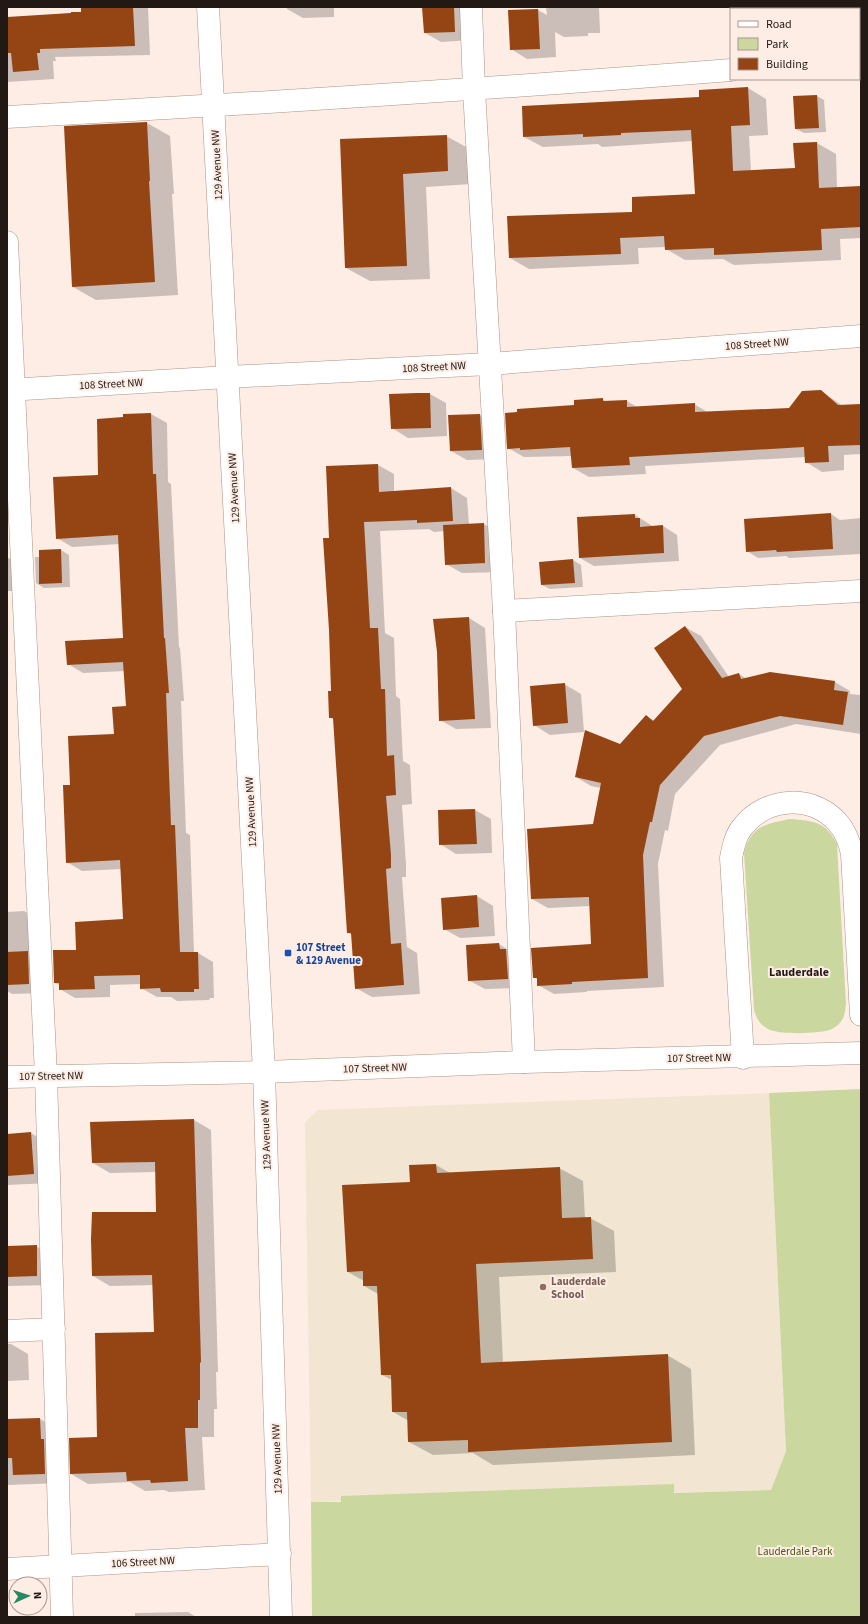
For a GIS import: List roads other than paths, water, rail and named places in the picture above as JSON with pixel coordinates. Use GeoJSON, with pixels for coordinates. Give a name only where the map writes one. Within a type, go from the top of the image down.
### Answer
{"type":"FeatureCollection","features":[{"type":"Feature","properties":{"kind":"street","name":"129 Avenue NW"},"geometry":{"type":"LineString","coordinates":[[208,7],[264,1072],[281,1617]]}},
{"type":"Feature","properties":{"kind":"street"},"geometry":{"type":"LineString","coordinates":[[471,7],[474,90],[504,611],[524,1062]]}},
{"type":"Feature","properties":{"kind":"street"},"geometry":{"type":"LineString","coordinates":[[7,117],[474,90],[730,70]]}},
{"type":"Feature","properties":{"kind":"street"},"geometry":{"type":"LineString","coordinates":[[7,242],[16,644],[46,1076],[62,1617]]}},
{"type":"Feature","properties":{"kind":"street","name":"108 Street NW"},"geometry":{"type":"LineString","coordinates":[[10,390],[489,364],[861,336]]}},
{"type":"Feature","properties":{"kind":"street"},"geometry":{"type":"LineString","coordinates":[[504,611],[861,591]]}},
{"type":"Feature","properties":{"kind":"street","name":"107 Street NW"},"geometry":{"type":"LineString","coordinates":[[743,1058],[731,858],[734,843],[741,829],[751,818],[764,809],[778,804],[793,802],[806,804],[820,809],[832,817],[842,827],[852,854],[861,1015]]}},
{"type":"Feature","properties":{"kind":"street","name":"107 Street NW"},"geometry":{"type":"LineString","coordinates":[[7,1077],[264,1072],[524,1062],[743,1058],[861,1053]]}},
{"type":"Feature","properties":{"kind":"street"},"geometry":{"type":"LineString","coordinates":[[7,1331],[54,1329]]}},
{"type":"Feature","properties":{"kind":"street","name":"106 Street NW"},"geometry":{"type":"LineString","coordinates":[[7,1569],[280,1554]]}},
{"type":"Feature","properties":{"kind":"place","name":"107 Street & 129 Avenue"},"geometry":{"type":"Point","coordinates":[288,953]}},
{"type":"Feature","properties":{"kind":"place","name":"Lauderdale School"},"geometry":{"type":"Point","coordinates":[543,1287]}},
{"type":"Feature","properties":{"kind":"district","name":"Lauderdale"},"geometry":{"type":"Point","coordinates":[799,972]}},
{"type":"Feature","properties":{"kind":"park label","name":"Lauderdale Park"},"geometry":{"type":"Point","coordinates":[795,1551]}}]}
